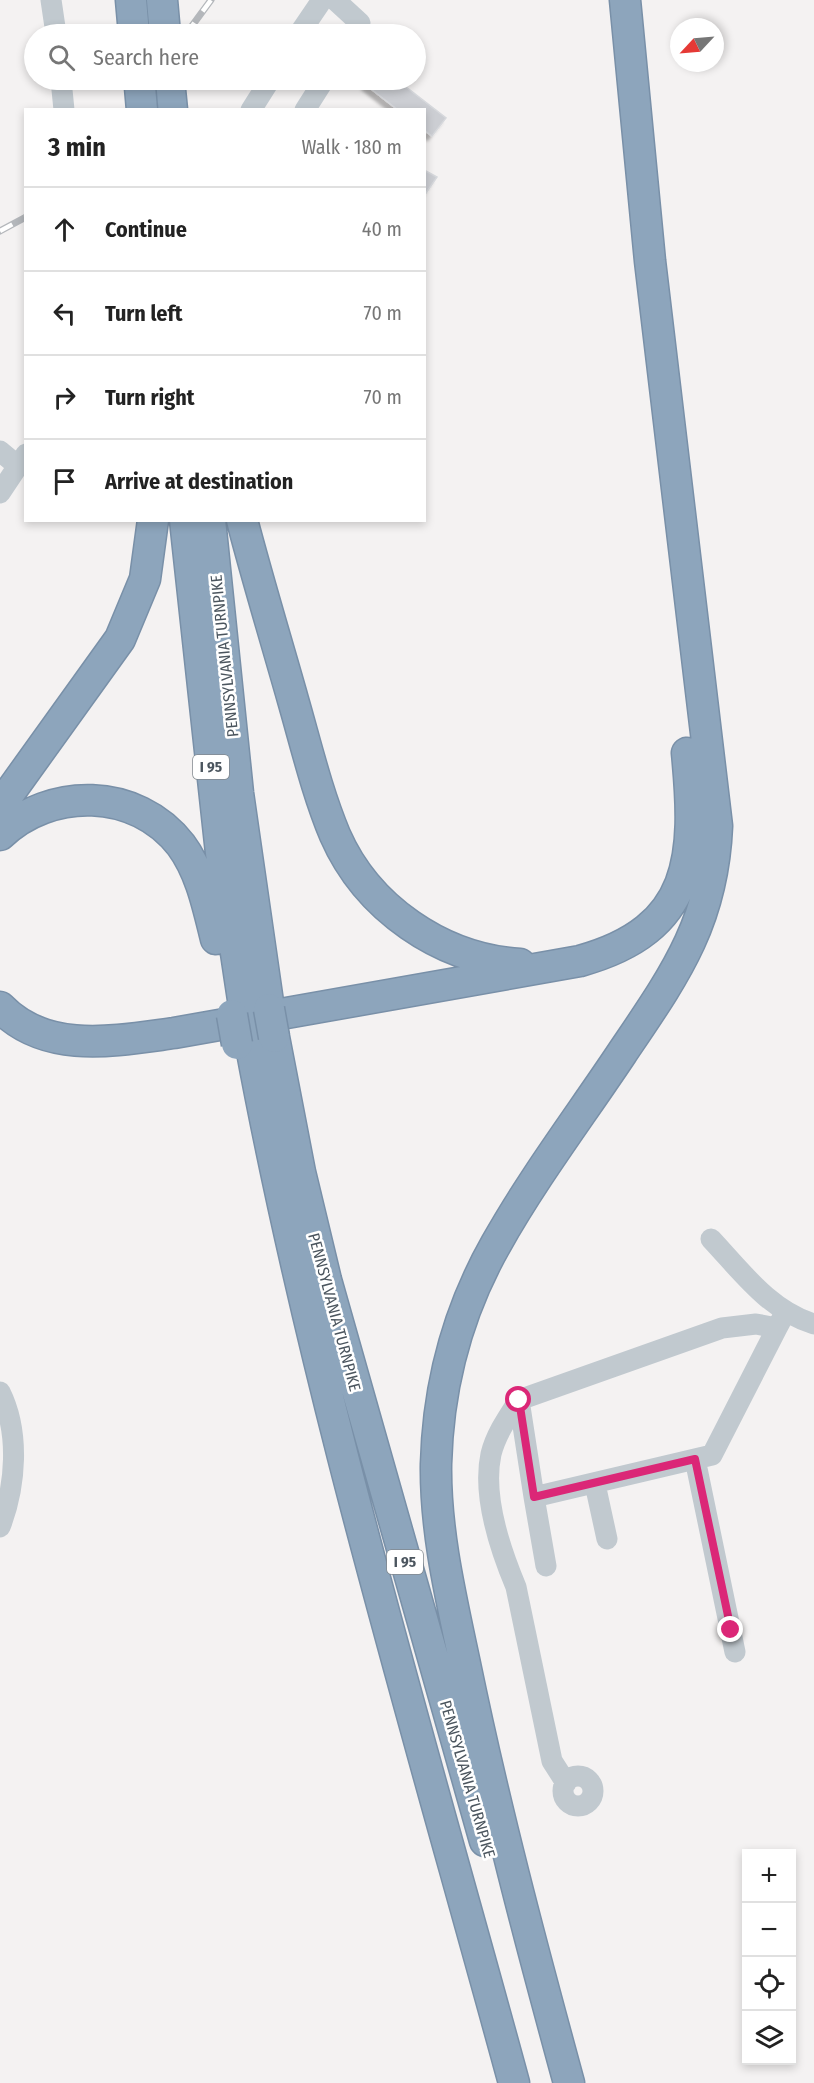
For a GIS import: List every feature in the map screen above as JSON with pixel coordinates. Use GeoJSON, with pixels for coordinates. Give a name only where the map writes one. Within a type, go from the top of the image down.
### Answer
{"type":"FeatureCollection","features":[{"type":"Feature","properties":{"kind":"highway"},"geometry":{"type":"LineString","coordinates":[[131,0],[133,24]]}},
{"type":"Feature","properties":{"kind":"highway"},"geometry":{"type":"LineString","coordinates":[[162,0],[164,24]]}},
{"type":"Feature","properties":{"kind":"highway"},"geometry":{"type":"LineString","coordinates":[[0,1007],[21,1024],[53,1038],[118,1041],[174,1033],[553,966],[614,951],[635,939],[665,912],[680,886],[691,839],[691,796],[610,0]]}},
{"type":"Feature","properties":{"kind":"highway"},"geometry":{"type":"LineString","coordinates":[[569,2083],[508,1854],[451,1597],[438,1512],[436,1464],[439,1422],[455,1343],[486,1262],[519,1205],[667,987],[694,937],[708,898],[716,850],[717,826],[706,752],[676,468],[651,261],[625,0]]}},
{"type":"Feature","properties":{"kind":"highway"},"geometry":{"type":"LineString","coordinates":[[0,806],[120,639],[145,579],[153,522]]}},
{"type":"Feature","properties":{"kind":"highway","name":"PENNSYLVANIA TURNPIKE"},"geometry":{"type":"LineString","coordinates":[[185,522],[221,853],[288,1234],[353,1492],[514,2083]]}},
{"type":"Feature","properties":{"kind":"highway","name":"PENNSYLVANIA TURNPIKE"},"geometry":{"type":"LineString","coordinates":[[210,522],[238,793],[251,1026],[300,1172],[326,1280],[555,2083]]}},
{"type":"Feature","properties":{"kind":"highway"},"geometry":{"type":"LineString","coordinates":[[243,522],[314,776],[336,836],[354,869],[391,910],[436,941],[484,958],[553,966]]}},
{"type":"Feature","properties":{"kind":"highway"},"geometry":{"type":"LineString","coordinates":[[0,1027],[18,1039],[45,1050],[76,1055],[106,1054],[562,980],[613,967],[641,954],[665,935],[685,911],[692,897],[704,863],[706,752]]}},
{"type":"Feature","properties":{"kind":"highway"},"geometry":{"type":"LineString","coordinates":[[0,835],[34,810],[63,801],[80,799],[111,802],[156,822],[180,844],[198,876],[216,937],[251,1026]]}},
{"type":"Feature","properties":{"kind":"street"},"geometry":{"type":"LineString","coordinates":[[51,0],[55,24]]}},
{"type":"Feature","properties":{"kind":"street"},"geometry":{"type":"LineString","coordinates":[[306,24],[322,0]]}},
{"type":"Feature","properties":{"kind":"street"},"geometry":{"type":"LineString","coordinates":[[335,0],[359,24]]}},
{"type":"Feature","properties":{"kind":"street"},"geometry":{"type":"LineString","coordinates":[[62,90],[64,108]]}},
{"type":"Feature","properties":{"kind":"street"},"geometry":{"type":"LineString","coordinates":[[252,108],[264,90]]}},
{"type":"Feature","properties":{"kind":"street"},"geometry":{"type":"LineString","coordinates":[[306,108],[318,90]]}},
{"type":"Feature","properties":{"kind":"street"},"geometry":{"type":"LineString","coordinates":[[0,452],[22,460],[0,493]]}},
{"type":"Feature","properties":{"kind":"street"},"geometry":{"type":"LineString","coordinates":[[711,1239],[763,1294],[781,1319]]}},
{"type":"Feature","properties":{"kind":"street"},"geometry":{"type":"LineString","coordinates":[[534,1497],[712,1455],[781,1319]]}},
{"type":"Feature","properties":{"kind":"street"},"geometry":{"type":"LineString","coordinates":[[566,1783],[552,1761],[516,1587],[506,1564],[490,1485],[494,1446],[500,1429],[519,1400],[722,1328],[781,1319],[814,1324]]}},
{"type":"Feature","properties":{"kind":"street"},"geometry":{"type":"LineString","coordinates":[[0,1392],[10,1425],[14,1458],[10,1487],[0,1527]]}},
{"type":"Feature","properties":{"kind":"street"},"geometry":{"type":"LineString","coordinates":[[519,1400],[546,1566]]}},
{"type":"Feature","properties":{"kind":"street"},"geometry":{"type":"LineString","coordinates":[[695,1459],[735,1652]]}},
{"type":"Feature","properties":{"kind":"street"},"geometry":{"type":"LineString","coordinates":[[595,1484],[607,1539]]}},
{"type":"Feature","properties":{"kind":"building"},"geometry":{"type":"Polygon","coordinates":[[[372,90],[410,90],[446,118],[432,136],[426,132],[426,108],[395,108],[372,90]]]}},
{"type":"Feature","properties":{"kind":"building"},"geometry":{"type":"Polygon","coordinates":[[[426,171],[437,177],[426,193],[426,171]]]}},
{"type":"Feature","properties":{"kind":"railway"},"geometry":{"type":"LineString","coordinates":[[193,24],[211,0]]}},
{"type":"Feature","properties":{"kind":"railway"},"geometry":{"type":"LineString","coordinates":[[137,108],[149,90]]}},
{"type":"Feature","properties":{"kind":"railway"},"geometry":{"type":"LineString","coordinates":[[0,231],[24,218]]}},
{"type":"Feature","properties":{"kind":"route"},"geometry":{"type":"LineString","coordinates":[[519,1400],[534,1497],[695,1459],[731,1630]]}}]}
